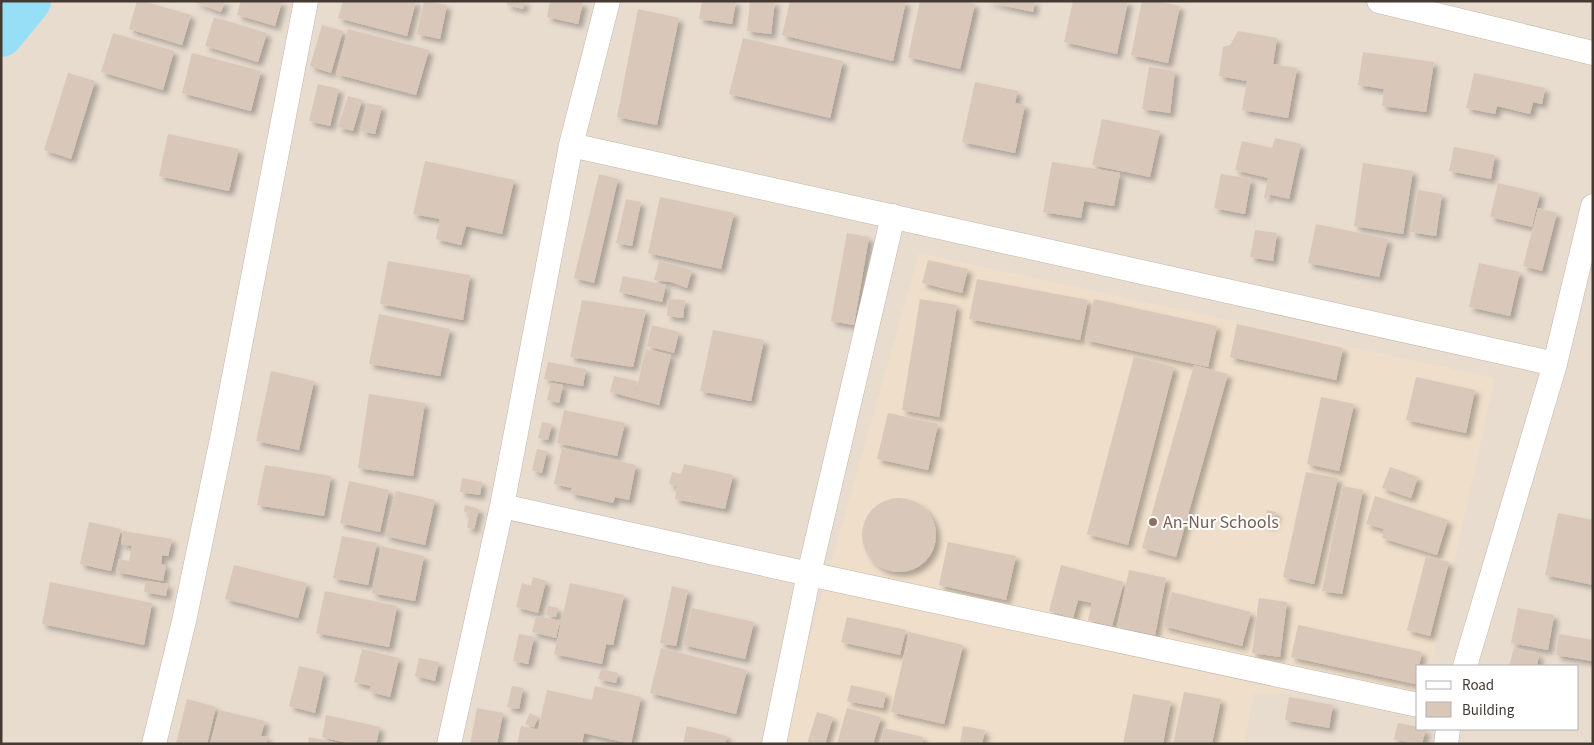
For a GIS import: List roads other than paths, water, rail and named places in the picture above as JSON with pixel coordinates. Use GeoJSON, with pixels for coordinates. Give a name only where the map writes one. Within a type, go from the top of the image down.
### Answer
{"type":"FeatureCollection","features":[{"type":"Feature","properties":{"kind":"street"},"geometry":{"type":"LineString","coordinates":[[154,744],[184,621],[224,434],[306,1]]}},
{"type":"Feature","properties":{"kind":"street"},"geometry":{"type":"LineString","coordinates":[[449,744],[502,506],[572,145],[608,1]]}},
{"type":"Feature","properties":{"kind":"street"},"geometry":{"type":"LineString","coordinates":[[1379,1],[1593,52]]}},
{"type":"Feature","properties":{"kind":"street"},"geometry":{"type":"LineString","coordinates":[[572,145],[1555,364]]}},
{"type":"Feature","properties":{"kind":"street"},"geometry":{"type":"LineString","coordinates":[[1465,665],[1555,364],[1593,206]]}},
{"type":"Feature","properties":{"kind":"street"},"geometry":{"type":"LineString","coordinates":[[774,744],[810,574],[893,216]]}},
{"type":"Feature","properties":{"kind":"street"},"geometry":{"type":"LineString","coordinates":[[502,506],[1416,704]]}},
{"type":"Feature","properties":{"kind":"street"},"geometry":{"type":"LineString","coordinates":[[1446,744],[1448,730]]}},
{"type":"Feature","properties":{"kind":"waterway"},"geometry":{"type":"LineString","coordinates":[[1,35],[29,1]]}},
{"type":"Feature","properties":{"kind":"place","name":"An-Nur Schools"},"geometry":{"type":"Point","coordinates":[1153,522]}}]}
